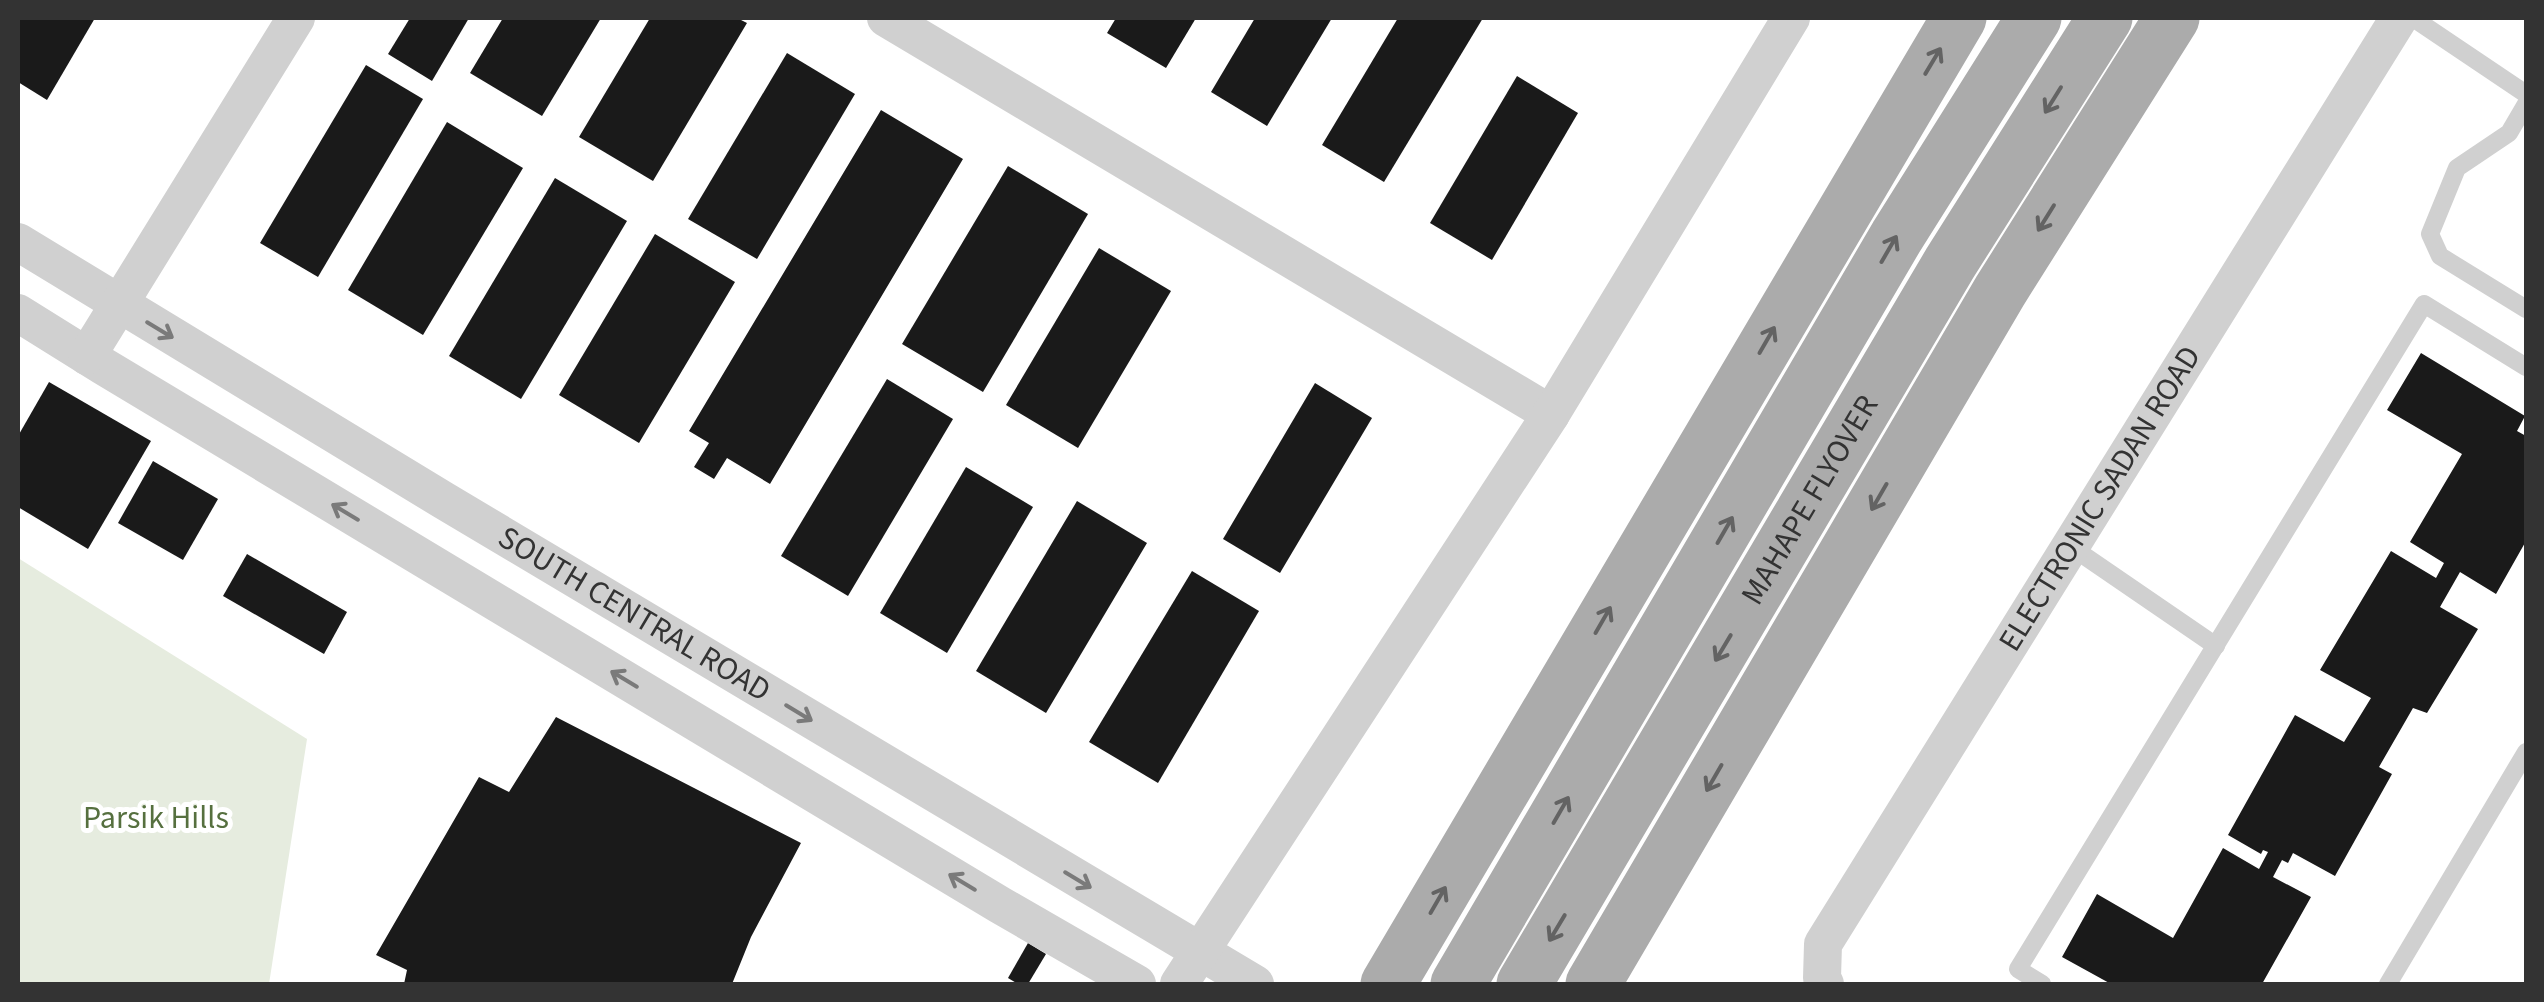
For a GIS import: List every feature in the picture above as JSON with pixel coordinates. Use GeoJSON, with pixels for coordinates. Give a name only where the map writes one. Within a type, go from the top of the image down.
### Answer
{"type":"FeatureCollection","features":[{"type":"Feature","properties":{"kind":"main road"},"geometry":{"type":"LineString","coordinates":[[1388,984],[1959,18]]}},
{"type":"Feature","properties":{"kind":"main road","name":"MAHAPE FLYOVER"},"geometry":{"type":"LineString","coordinates":[[1458,984],[1897,236],[2034,18]]}},
{"type":"Feature","properties":{"kind":"main road","name":"MAHAPE FLYOVER"},"geometry":{"type":"LineString","coordinates":[[1524,984],[1950,263],[2105,18]]}},
{"type":"Feature","properties":{"kind":"main road"},"geometry":{"type":"LineString","coordinates":[[1593,984],[2000,291],[2172,18]]}},
{"type":"Feature","properties":{"kind":"street"},"geometry":{"type":"LineString","coordinates":[[86,356],[296,18]]}},
{"type":"Feature","properties":{"kind":"street"},"geometry":{"type":"LineString","coordinates":[[886,18],[1552,414]]}},
{"type":"Feature","properties":{"kind":"street"},"geometry":{"type":"LineString","coordinates":[[1179,984],[1552,414],[1791,18]]}},
{"type":"Feature","properties":{"kind":"street","name":"ELECTRONIC SADAN ROAD"},"geometry":{"type":"LineString","coordinates":[[1825,984],[1822,944],[2399,18]]}},
{"type":"Feature","properties":{"kind":"street","name":"SOUTH CENTRAL ROAD"},"geometry":{"type":"LineString","coordinates":[[18,242],[1255,984]]}},
{"type":"Feature","properties":{"kind":"street","name":"SOUTH CENTRAL ROAD"},"geometry":{"type":"LineString","coordinates":[[18,312],[1137,984]]}},
{"type":"Feature","properties":{"kind":"street"},"geometry":{"type":"LineString","coordinates":[[404,547],[444,500]]}},
{"type":"Feature","properties":{"kind":"street"},"geometry":{"type":"LineString","coordinates":[[670,707],[702,655]]}},
{"type":"Feature","properties":{"kind":"street"},"geometry":{"type":"LineString","coordinates":[[902,846],[936,795]]}},
{"type":"Feature","properties":{"kind":"lane"},"geometry":{"type":"LineString","coordinates":[[2412,18],[2526,94]]}},
{"type":"Feature","properties":{"kind":"lane"},"geometry":{"type":"LineString","coordinates":[[2526,104],[2509,133],[2458,168],[2430,234],[2440,256],[2526,309]]}},
{"type":"Feature","properties":{"kind":"lane"},"geometry":{"type":"LineString","coordinates":[[2042,984],[2018,970],[2424,304],[2526,368]]}},
{"type":"Feature","properties":{"kind":"lane"},"geometry":{"type":"LineString","coordinates":[[2070,546],[2216,646]]}},
{"type":"Feature","properties":{"kind":"lane"},"geometry":{"type":"LineString","coordinates":[[2388,984],[2526,752]]}},
{"type":"Feature","properties":{"kind":"green space","name":"Parsik Hills"},"geometry":{"type":"Polygon","coordinates":[[[18,558],[307,739],[269,984],[18,984],[18,558]]]}},
{"type":"Feature","properties":{"kind":"building"},"geometry":{"type":"Polygon","coordinates":[[[18,18],[95,18],[47,100],[18,82],[18,18]]]}},
{"type":"Feature","properties":{"kind":"building"},"geometry":{"type":"Polygon","coordinates":[[[410,18],[469,18],[432,81],[388,54],[410,18]]]}},
{"type":"Feature","properties":{"kind":"building"},"geometry":{"type":"Polygon","coordinates":[[[503,18],[601,18],[542,116],[470,73],[503,18]]]}},
{"type":"Feature","properties":{"kind":"building"},"geometry":{"type":"Polygon","coordinates":[[[650,18],[737,18],[747,23],[653,181],[579,137],[650,18]]]}},
{"type":"Feature","properties":{"kind":"building"},"geometry":{"type":"Polygon","coordinates":[[[1116,18],[1196,18],[1166,68],[1107,33],[1116,18]]]}},
{"type":"Feature","properties":{"kind":"building"},"geometry":{"type":"Polygon","coordinates":[[[1255,18],[1332,18],[1267,126],[1211,92],[1255,18]]]}},
{"type":"Feature","properties":{"kind":"building"},"geometry":{"type":"Polygon","coordinates":[[[1398,18],[1483,18],[1384,182],[1322,145],[1398,18]]]}},
{"type":"Feature","properties":{"kind":"building"},"geometry":{"type":"Polygon","coordinates":[[[787,53],[855,94],[757,259],[688,219],[787,53]]]}},
{"type":"Feature","properties":{"kind":"building"},"geometry":{"type":"Polygon","coordinates":[[[366,65],[423,99],[318,277],[260,243],[366,65]]]}},
{"type":"Feature","properties":{"kind":"building"},"geometry":{"type":"Polygon","coordinates":[[[1517,76],[1578,113],[1492,260],[1430,223],[1517,76]]]}},
{"type":"Feature","properties":{"kind":"building"},"geometry":{"type":"Polygon","coordinates":[[[881,110],[963,159],[770,484],[727,458],[714,479],[694,467],[709,443],[689,431],[881,110]]]}},
{"type":"Feature","properties":{"kind":"building"},"geometry":{"type":"Polygon","coordinates":[[[447,122],[523,168],[423,335],[348,290],[447,122]]]}},
{"type":"Feature","properties":{"kind":"building"},"geometry":{"type":"Polygon","coordinates":[[[1008,166],[1088,214],[983,392],[902,344],[1008,166]]]}},
{"type":"Feature","properties":{"kind":"building"},"geometry":{"type":"Polygon","coordinates":[[[555,178],[627,221],[521,399],[449,356],[555,178]]]}},
{"type":"Feature","properties":{"kind":"building"},"geometry":{"type":"Polygon","coordinates":[[[655,234],[735,282],[639,443],[559,395],[655,234]]]}},
{"type":"Feature","properties":{"kind":"building"},"geometry":{"type":"Polygon","coordinates":[[[1099,248],[1171,291],[1078,448],[1006,405],[1099,248]]]}},
{"type":"Feature","properties":{"kind":"building"},"geometry":{"type":"Polygon","coordinates":[[[2421,353],[2525,416],[2517,431],[2526,436],[2526,541],[2496,594],[2460,572],[2440,607],[2478,629],[2427,713],[2413,708],[2379,767],[2392,774],[2335,876],[2293,853],[2288,863],[2282,860],[2273,877],[2311,897],[2262,984],[2111,984],[2062,957],[2097,894],[2173,938],[2223,848],[2259,869],[2268,852],[2263,850],[2261,854],[2228,835],[2295,715],[2344,742],[2371,698],[2320,670],[2391,551],[2436,578],[2444,563],[2410,542],[2462,454],[2387,410],[2421,353]]]}},
{"type":"Feature","properties":{"kind":"building"},"geometry":{"type":"Polygon","coordinates":[[[887,379],[953,419],[848,596],[781,556],[887,379]]]}},
{"type":"Feature","properties":{"kind":"building"},"geometry":{"type":"Polygon","coordinates":[[[49,382],[151,441],[88,549],[18,507],[18,436],[49,382]]]}},
{"type":"Feature","properties":{"kind":"building"},"geometry":{"type":"Polygon","coordinates":[[[1315,383],[1372,418],[1280,573],[1223,539],[1315,383]]]}},
{"type":"Feature","properties":{"kind":"building"},"geometry":{"type":"Polygon","coordinates":[[[153,461],[218,499],[183,560],[118,523],[153,461]]]}},
{"type":"Feature","properties":{"kind":"building"},"geometry":{"type":"Polygon","coordinates":[[[966,467],[1033,507],[947,653],[880,613],[966,467]]]}},
{"type":"Feature","properties":{"kind":"building"},"geometry":{"type":"Polygon","coordinates":[[[1077,501],[1147,543],[1046,713],[976,671],[1077,501]]]}},
{"type":"Feature","properties":{"kind":"building"},"geometry":{"type":"Polygon","coordinates":[[[247,554],[347,612],[324,654],[223,596],[247,554]]]}},
{"type":"Feature","properties":{"kind":"building"},"geometry":{"type":"Polygon","coordinates":[[[1192,571],[1259,611],[1158,783],[1089,742],[1192,571]]]}},
{"type":"Feature","properties":{"kind":"building"},"geometry":{"type":"Polygon","coordinates":[[[556,717],[801,843],[751,937],[732,984],[404,984],[407,970],[376,955],[479,777],[509,792],[556,717]]]}},
{"type":"Feature","properties":{"kind":"building"},"geometry":{"type":"Polygon","coordinates":[[[1028,943],[1046,954],[1028,984],[1018,984],[1008,978],[1028,943]]]}}]}
